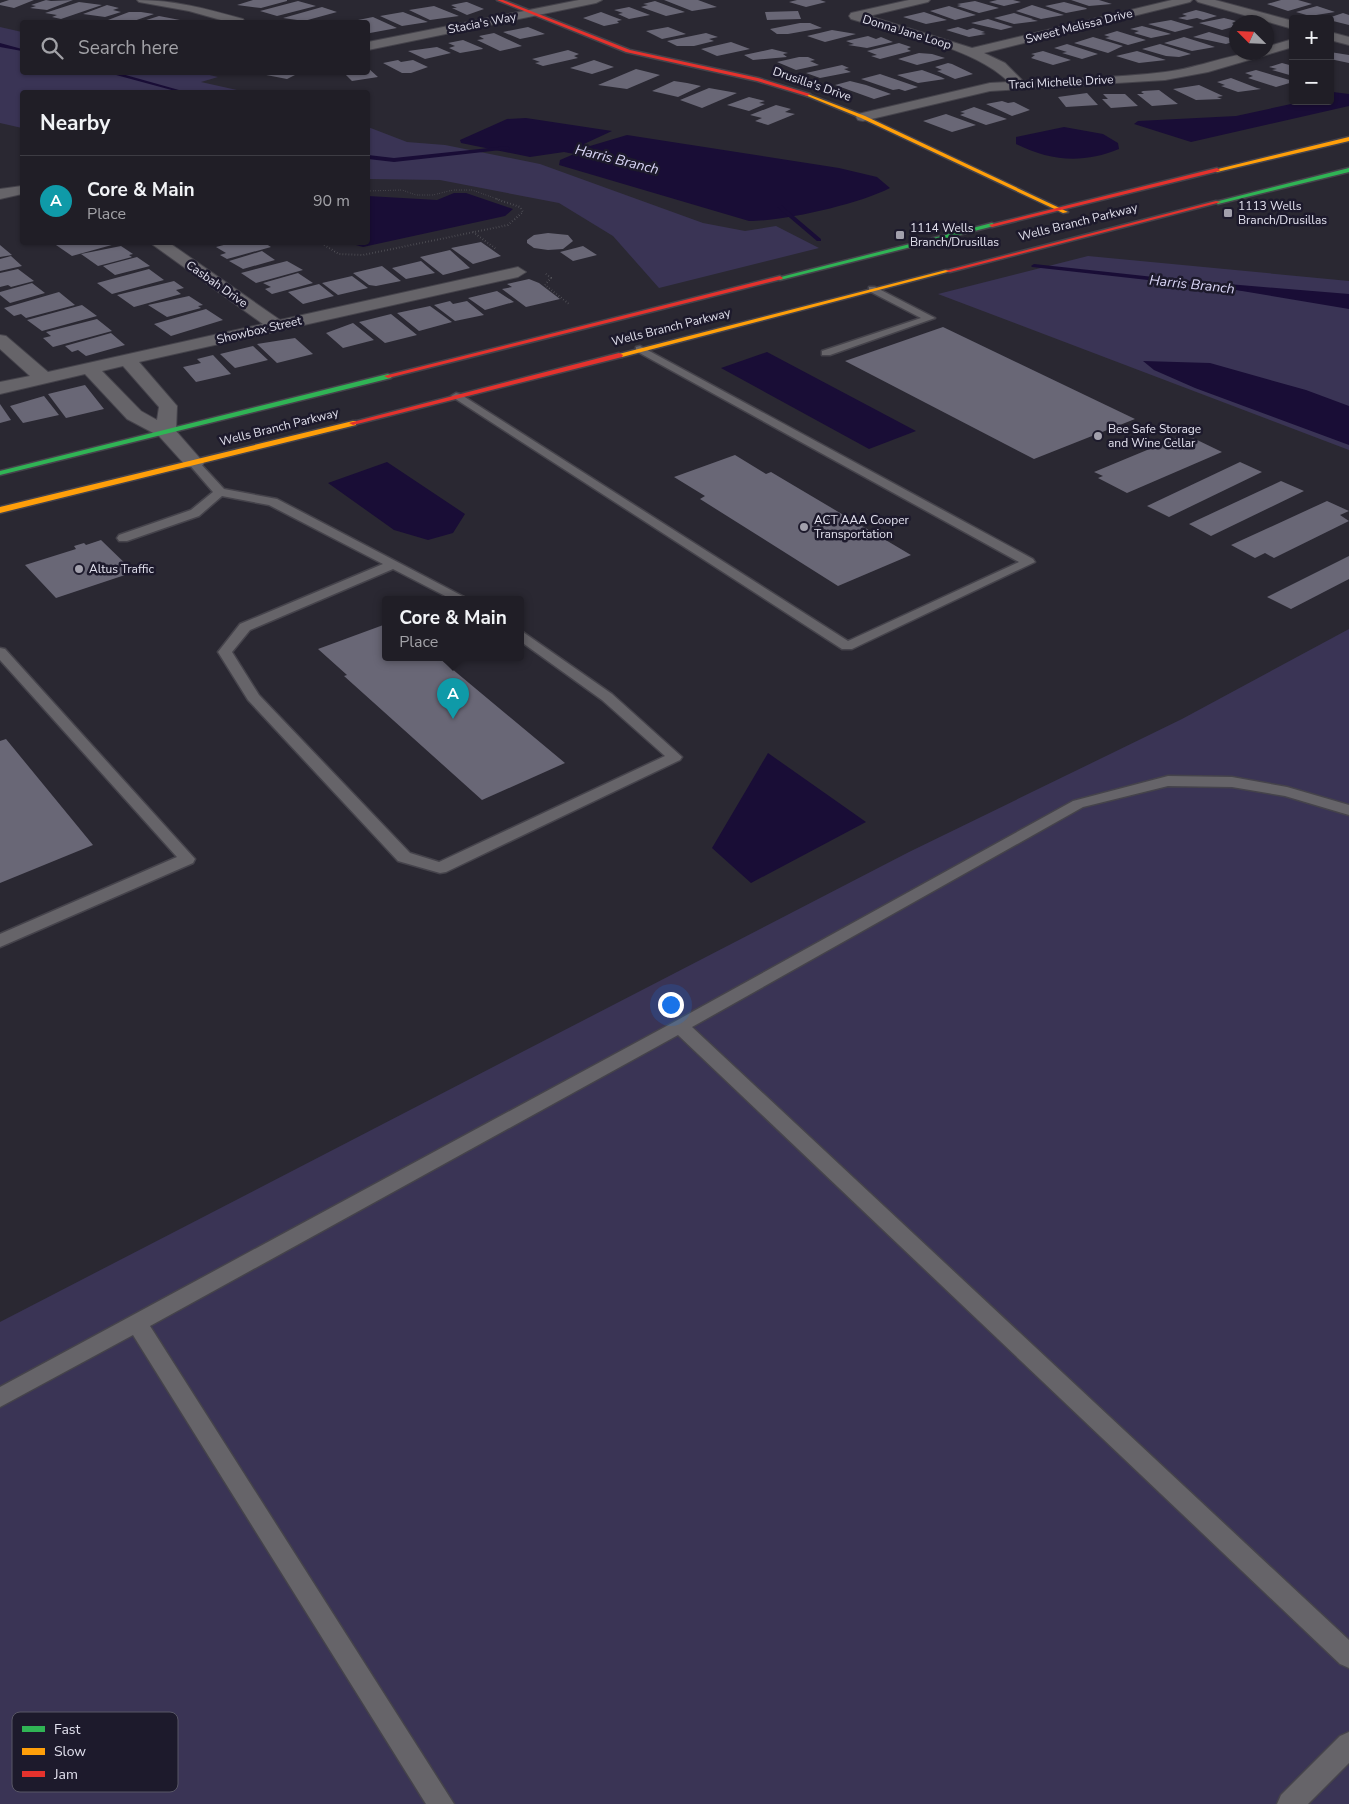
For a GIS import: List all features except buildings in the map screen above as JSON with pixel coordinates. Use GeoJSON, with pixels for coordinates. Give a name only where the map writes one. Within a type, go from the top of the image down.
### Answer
{"type":"FeatureCollection","features":[{"type":"Feature","properties":{"kind":"main road","name":"Drusilla's Drive"},"geometry":{"type":"LineString","coordinates":[[499,0],[628,51],[767,83],[809,95],[863,117],[1073,216]]}},
{"type":"Feature","properties":{"kind":"main road","name":"Wells Branch Parkway"},"geometry":{"type":"LineString","coordinates":[[0,472],[1058,208],[1349,139]]}},
{"type":"Feature","properties":{"kind":"main road","name":"Wells Branch Parkway"},"geometry":{"type":"LineString","coordinates":[[0,510],[194,463],[1104,230],[1349,170]]}},
{"type":"Feature","properties":{"kind":"main road"},"geometry":{"type":"LineString","coordinates":[[1089,223],[1104,230]]}},
{"type":"Feature","properties":{"kind":"street"},"geometry":{"type":"LineString","coordinates":[[143,0],[190,8],[232,20]]}},
{"type":"Feature","properties":{"kind":"street","name":"Stacia's Way"},"geometry":{"type":"LineString","coordinates":[[370,46],[596,0]]}},
{"type":"Feature","properties":{"kind":"street","name":"Donna Jane Loop"},"geometry":{"type":"LineString","coordinates":[[924,0],[855,16],[972,52],[1000,66],[1018,83]]}},
{"type":"Feature","properties":{"kind":"street","name":"Sweet Melissa Drive"},"geometry":{"type":"LineString","coordinates":[[972,52],[1186,0]]}},
{"type":"Feature","properties":{"kind":"street"},"geometry":{"type":"LineString","coordinates":[[1202,0],[1289,24]]}},
{"type":"Feature","properties":{"kind":"street"},"geometry":{"type":"LineString","coordinates":[[1334,37],[1349,41]]}},
{"type":"Feature","properties":{"kind":"street"},"geometry":{"type":"LineString","coordinates":[[1274,48],[1289,44]]}},
{"type":"Feature","properties":{"kind":"street","name":"Traci Michelle Drive"},"geometry":{"type":"LineString","coordinates":[[863,117],[946,95],[1018,83],[1165,76],[1203,69],[1233,60]]}},
{"type":"Feature","properties":{"kind":"street"},"geometry":{"type":"LineString","coordinates":[[0,194],[20,190]]}},
{"type":"Feature","properties":{"kind":"street","name":"Casbah Drive"},"geometry":{"type":"LineString","coordinates":[[161,245],[276,326]]}},
{"type":"Feature","properties":{"kind":"street","name":"Showbox Street"},"geometry":{"type":"LineString","coordinates":[[0,388],[518,272]]}},
{"type":"Feature","properties":{"kind":"street"},"geometry":{"type":"LineString","coordinates":[[0,340],[44,378]]}},
{"type":"Feature","properties":{"kind":"street"},"geometry":{"type":"LineString","coordinates":[[127,360],[168,406],[166,432]]}},
{"type":"Feature","properties":{"kind":"street"},"geometry":{"type":"LineString","coordinates":[[89,368],[134,415],[166,432],[194,463]]}},
{"type":"Feature","properties":{"kind":"lane"},"geometry":{"type":"LineString","coordinates":[[826,353],[930,318],[872,289]]}},
{"type":"Feature","properties":{"kind":"lane"},"geometry":{"type":"LineString","coordinates":[[456,396],[847,646],[1028,562],[640,349]]}},
{"type":"Feature","properties":{"kind":"lane"},"geometry":{"type":"LineString","coordinates":[[194,463],[220,492],[273,502],[455,596]]}},
{"type":"Feature","properties":{"kind":"lane"},"geometry":{"type":"LineString","coordinates":[[123,538],[195,513],[220,492]]}},
{"type":"Feature","properties":{"kind":"lane"},"geometry":{"type":"LineString","coordinates":[[392,565],[245,627],[225,652],[252,697],[404,856],[440,868],[675,757],[607,697],[524,637]]}},
{"type":"Feature","properties":{"kind":"lane"},"geometry":{"type":"LineString","coordinates":[[0,652],[187,859],[0,941]]}},
{"type":"Feature","properties":{"kind":"lane"},"geometry":{"type":"LineString","coordinates":[[0,1398],[680,1026],[1078,804],[1168,781],[1232,782],[1287,792],[1349,810]]}},
{"type":"Feature","properties":{"kind":"lane"},"geometry":{"type":"LineString","coordinates":[[680,1026],[1349,1656]]}},
{"type":"Feature","properties":{"kind":"lane"},"geometry":{"type":"LineString","coordinates":[[137,1323],[441,1804]]}},
{"type":"Feature","properties":{"kind":"lane"},"geometry":{"type":"LineString","coordinates":[[1290,1804],[1349,1746]]}},
{"type":"Feature","properties":{"kind":"path"},"geometry":{"type":"LineString","coordinates":[[324,245],[339,254],[363,255],[508,225],[523,212],[523,208],[472,190],[453,190],[434,195],[416,196],[402,190],[370,191]]}},
{"type":"Feature","properties":{"kind":"shaded area"},"geometry":{"type":"Polygon","coordinates":[[[0,27],[20,32],[20,75],[210,75],[218,77],[201,82],[237,90],[20,90],[20,128],[0,123],[0,27]]]}},
{"type":"Feature","properties":{"kind":"shaded area"},"geometry":{"type":"Polygon","coordinates":[[[370,128],[407,142],[445,145],[540,164],[703,223],[745,231],[776,226],[819,248],[659,288],[613,236],[559,203],[440,180],[370,179],[370,128]]]}},
{"type":"Feature","properties":{"kind":"shaded area"},"geometry":{"type":"Polygon","coordinates":[[[1088,256],[1349,281],[1349,450],[938,294],[1088,256]]]}},
{"type":"Feature","properties":{"kind":"shaded area"},"geometry":{"type":"Polygon","coordinates":[[[1349,629],[1349,1804],[0,1804],[0,1322],[909,852],[1182,719],[1349,629]]]}},
{"type":"Feature","properties":{"kind":"water"},"geometry":{"type":"Polygon","coordinates":[[[1334,92],[1349,94],[1349,106],[1191,142],[1134,124],[1138,121],[1236,116],[1289,104],[1334,105],[1334,92]]]}},
{"type":"Feature","properties":{"kind":"water"},"geometry":{"type":"Polygon","coordinates":[[[526,118],[612,131],[584,144],[590,146],[627,135],[839,168],[877,177],[890,188],[860,200],[801,215],[749,221],[559,165],[560,160],[574,154],[564,152],[530,157],[461,143],[460,140],[507,119],[526,118]]]}},
{"type":"Feature","properties":{"kind":"water"},"geometry":{"type":"Polygon","coordinates":[[[1064,127],[1103,134],[1118,143],[1119,149],[1092,157],[1067,158],[1041,154],[1016,144],[1016,137],[1064,127]]]}},
{"type":"Feature","properties":{"kind":"water"},"geometry":{"type":"Polygon","coordinates":[[[454,193],[466,193],[513,209],[505,216],[363,247],[356,245],[370,245],[370,196],[437,200],[454,193]]]}},
{"type":"Feature","properties":{"kind":"water"},"geometry":{"type":"Polygon","coordinates":[[[1228,284],[1349,294],[1349,309],[1236,290],[1228,284]]]}},
{"type":"Feature","properties":{"kind":"water"},"geometry":{"type":"Polygon","coordinates":[[[767,352],[916,431],[869,449],[721,368],[767,352]]]}},
{"type":"Feature","properties":{"kind":"water"},"geometry":{"type":"Polygon","coordinates":[[[1143,361],[1210,363],[1306,390],[1349,406],[1349,445],[1195,388],[1154,370],[1143,361]]]}},
{"type":"Feature","properties":{"kind":"water"},"geometry":{"type":"Polygon","coordinates":[[[387,462],[465,514],[453,533],[428,540],[394,530],[328,483],[387,462]]]}},
{"type":"Feature","properties":{"kind":"water"},"geometry":{"type":"Polygon","coordinates":[[[768,753],[866,822],[751,883],[712,848],[768,753]]]}},
{"type":"Feature","properties":{"kind":"waterway","name":"Harris Branch"},"geometry":{"type":"LineString","coordinates":[[0,45],[20,50]]}},
{"type":"Feature","properties":{"kind":"waterway","name":"Harris Branch"},"geometry":{"type":"LineString","coordinates":[[118,75],[175,90]]}},
{"type":"Feature","properties":{"kind":"waterway","name":"Harris Branch"},"geometry":{"type":"LineString","coordinates":[[370,157],[394,160],[508,148]]}},
{"type":"Feature","properties":{"kind":"waterway","name":"Harris Branch"},"geometry":{"type":"LineString","coordinates":[[779,206],[819,240]]}},
{"type":"Feature","properties":{"kind":"waterway","name":"Harris Branch"},"geometry":{"type":"LineString","coordinates":[[1034,266],[1246,289]]}},
{"type":"Feature","properties":{"kind":"traffic: fast"},"geometry":{"type":"LineString","coordinates":[[1218,202],[1349,170]]}},
{"type":"Feature","properties":{"kind":"traffic: fast"},"geometry":{"type":"LineString","coordinates":[[780,278],[992,225]]}},
{"type":"Feature","properties":{"kind":"traffic: fast"},"geometry":{"type":"LineString","coordinates":[[0,473],[388,376]]}},
{"type":"Feature","properties":{"kind":"traffic: slow"},"geometry":{"type":"LineString","coordinates":[[807,94],[863,117],[1065,212]]}},
{"type":"Feature","properties":{"kind":"traffic: slow"},"geometry":{"type":"LineString","coordinates":[[1217,170],[1349,139]]}},
{"type":"Feature","properties":{"kind":"traffic: slow"},"geometry":{"type":"LineString","coordinates":[[619,355],[948,271]]}},
{"type":"Feature","properties":{"kind":"traffic: slow"},"geometry":{"type":"LineString","coordinates":[[0,510],[353,423]]}},
{"type":"Feature","properties":{"kind":"traffic: jam"},"geometry":{"type":"LineString","coordinates":[[499,0],[628,51],[758,80],[807,94]]}},
{"type":"Feature","properties":{"kind":"traffic: jam"},"geometry":{"type":"LineString","coordinates":[[992,225],[1217,170]]}},
{"type":"Feature","properties":{"kind":"traffic: jam"},"geometry":{"type":"LineString","coordinates":[[948,271],[1218,202]]}},
{"type":"Feature","properties":{"kind":"traffic: jam"},"geometry":{"type":"LineString","coordinates":[[388,376],[780,278]]}},
{"type":"Feature","properties":{"kind":"traffic: jam"},"geometry":{"type":"LineString","coordinates":[[353,423],[619,355]]}},
{"type":"Feature","properties":{"kind":"place","name":"1113 Wells Branch/Drusillas"},"geometry":{"type":"Point","coordinates":[1228,213]}},
{"type":"Feature","properties":{"kind":"place","name":"1114 Wells Branch/Drusillas"},"geometry":{"type":"Point","coordinates":[900,235]}},
{"type":"Feature","properties":{"kind":"place","name":"Bee Safe Storage and Wine Cellar"},"geometry":{"type":"Point","coordinates":[1098,436]}},
{"type":"Feature","properties":{"kind":"place","name":"ACT AAA Cooper Transportation"},"geometry":{"type":"Point","coordinates":[804,527]}},
{"type":"Feature","properties":{"kind":"place","name":"Altus Traffic"},"geometry":{"type":"Point","coordinates":[79,569]}},
{"type":"Feature","properties":{"kind":"place","name":"Core & Main"},"geometry":{"type":"Point","coordinates":[453,719]}}]}
